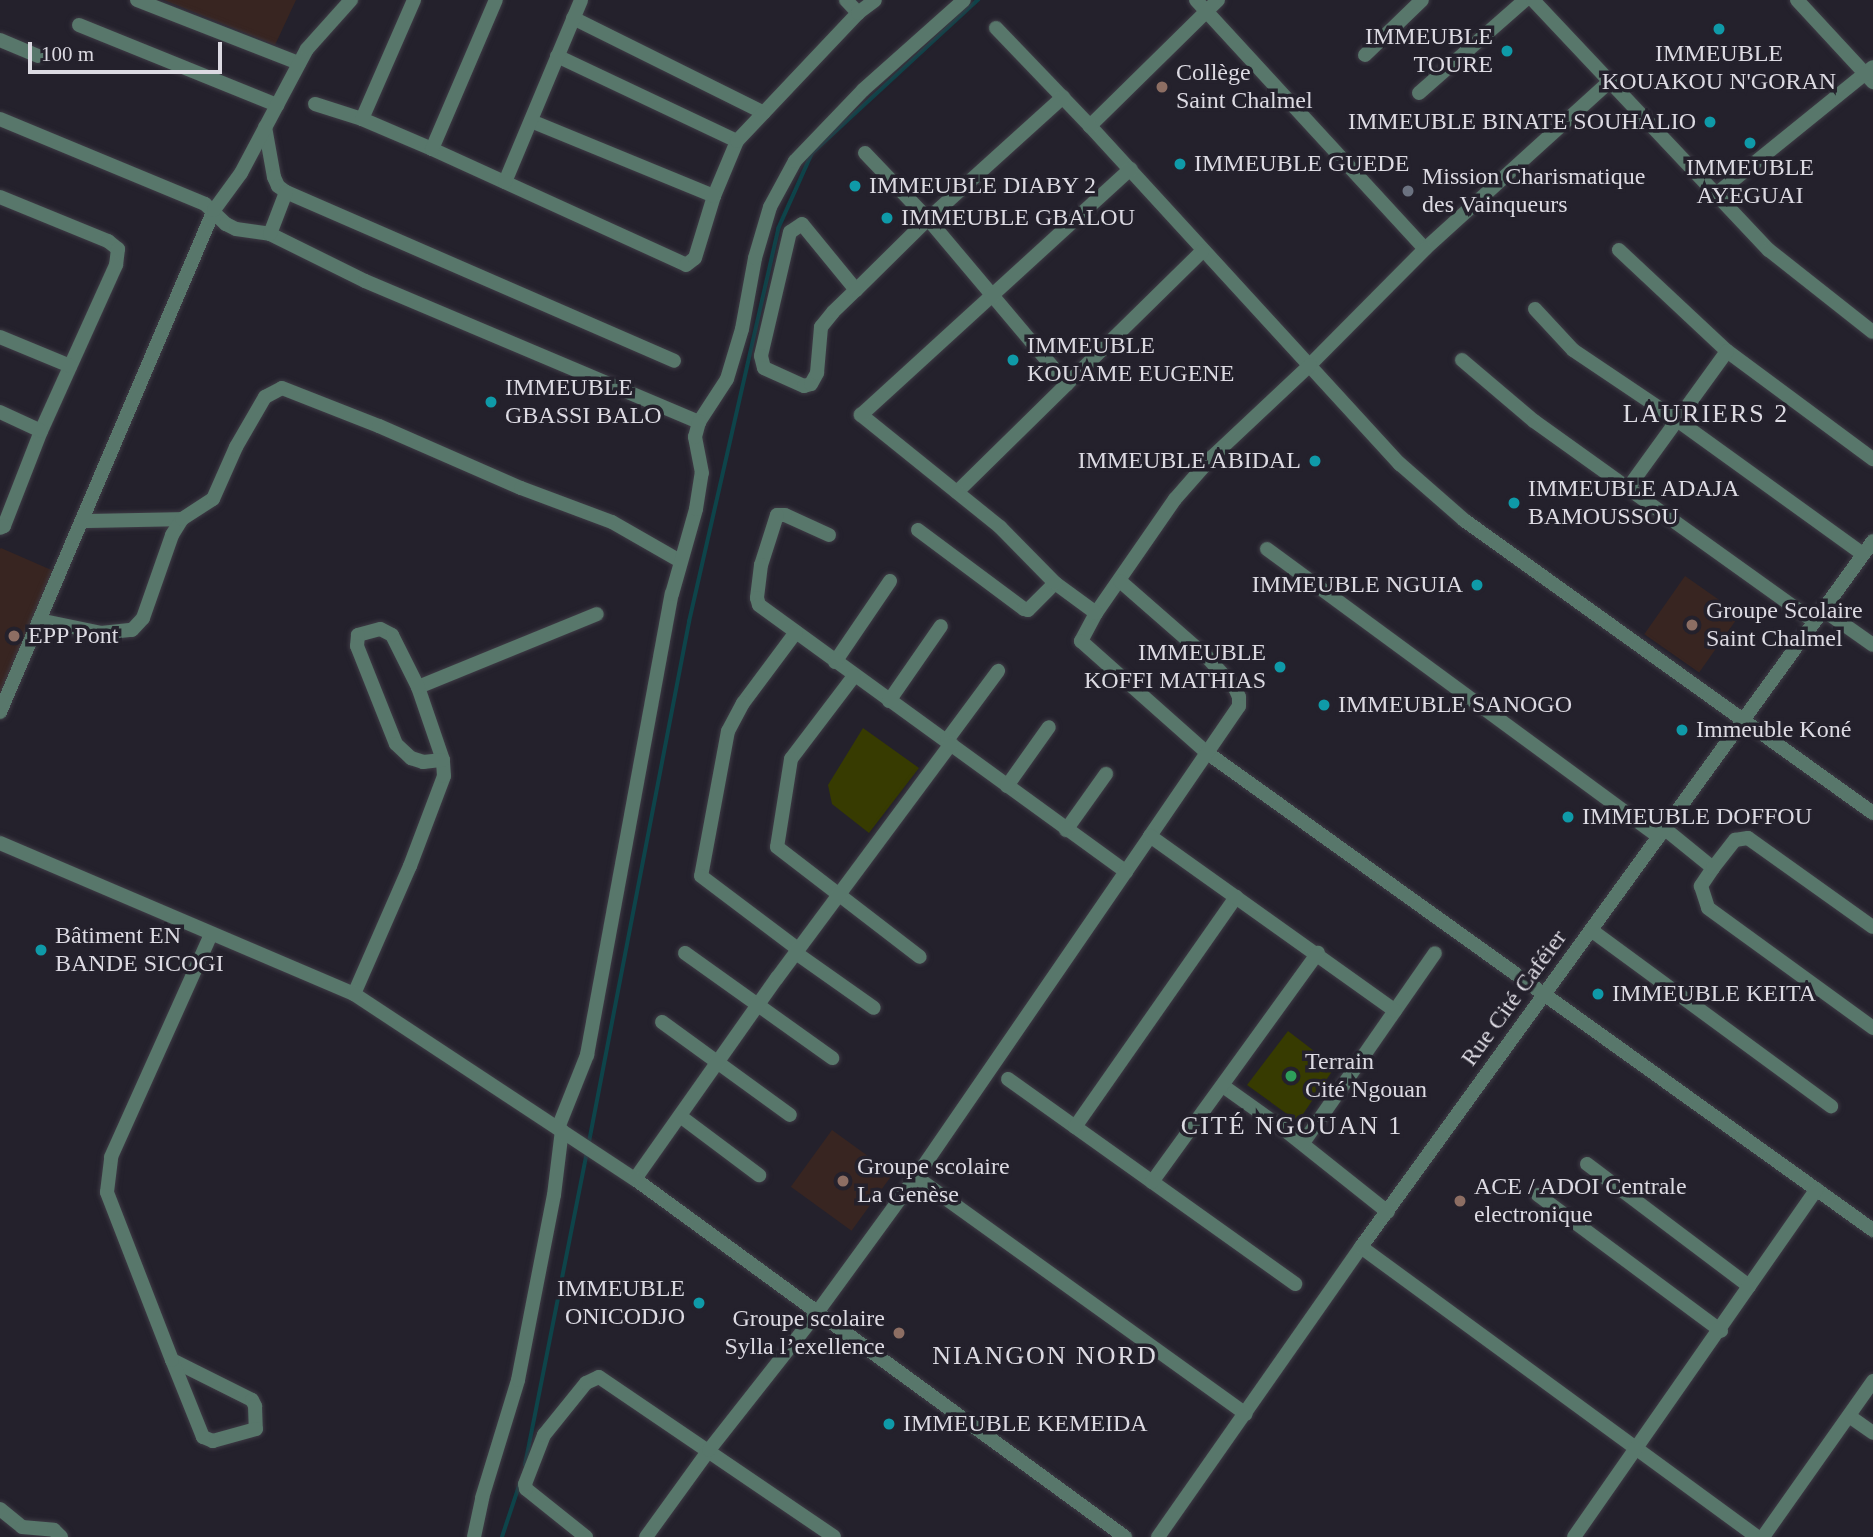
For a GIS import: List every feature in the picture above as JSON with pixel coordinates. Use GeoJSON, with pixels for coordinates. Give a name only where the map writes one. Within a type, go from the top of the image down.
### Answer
{"type":"FeatureCollection","features":[{"type":"Feature","properties":{"kind":"street"},"geometry":{"type":"LineString","coordinates":[[137,0],[299,64]]}},
{"type":"Feature","properties":{"kind":"street"},"geometry":{"type":"LineString","coordinates":[[0,712],[214,210],[241,173],[316,36],[351,0]]}},
{"type":"Feature","properties":{"kind":"street"},"geometry":{"type":"LineString","coordinates":[[362,119],[414,0]]}},
{"type":"Feature","properties":{"kind":"street"},"geometry":{"type":"LineString","coordinates":[[432,149],[496,0]]}},
{"type":"Feature","properties":{"kind":"street"},"geometry":{"type":"LineString","coordinates":[[505,182],[581,0]]}},
{"type":"Feature","properties":{"kind":"street"},"geometry":{"type":"LineString","coordinates":[[846,0],[858,13]]}},
{"type":"Feature","properties":{"kind":"street"},"geometry":{"type":"LineString","coordinates":[[315,104],[362,119],[432,149],[685,265],[695,258],[715,196],[737,141],[858,13],[875,0]]}},
{"type":"Feature","properties":{"kind":"street"},"geometry":{"type":"LineString","coordinates":[[1090,126],[1201,6],[1218,0]]}},
{"type":"Feature","properties":{"kind":"street"},"geometry":{"type":"LineString","coordinates":[[1365,55],[1422,0]]}},
{"type":"Feature","properties":{"kind":"street"},"geometry":{"type":"LineString","coordinates":[[1419,93],[1525,0]]}},
{"type":"Feature","properties":{"kind":"street"},"geometry":{"type":"LineString","coordinates":[[1533,0],[1716,195],[1785,263],[1873,332]]}},
{"type":"Feature","properties":{"kind":"street"},"geometry":{"type":"LineString","coordinates":[[1716,195],[1870,74],[1797,0]]}},
{"type":"Feature","properties":{"kind":"street"},"geometry":{"type":"LineString","coordinates":[[474,1537],[482,1498],[518,1380],[554,1195],[561,1130],[587,1055],[680,561],[696,509],[702,473],[695,437],[699,422],[727,379],[742,329],[755,258],[770,207],[795,161],[863,89],[970,1]]}},
{"type":"Feature","properties":{"kind":"street"},"geometry":{"type":"LineString","coordinates":[[1201,6],[1426,249]]}},
{"type":"Feature","properties":{"kind":"street"},"geometry":{"type":"LineString","coordinates":[[573,18],[764,113]]}},
{"type":"Feature","properties":{"kind":"street"},"geometry":{"type":"LineString","coordinates":[[79,25],[277,104]]}},
{"type":"Feature","properties":{"kind":"street"},"geometry":{"type":"LineString","coordinates":[[996,28],[1130,169],[1202,251],[1234,281],[1400,464],[1464,520],[1873,813]]}},
{"type":"Feature","properties":{"kind":"street"},"geometry":{"type":"LineString","coordinates":[[0,40],[38,56]]}},
{"type":"Feature","properties":{"kind":"street"},"geometry":{"type":"LineString","coordinates":[[557,56],[737,141]]}},
{"type":"Feature","properties":{"kind":"street"},"geometry":{"type":"LineString","coordinates":[[1609,82],[1426,249],[1310,365],[1212,457],[1175,499],[1096,613],[1082,637],[1083,645],[1206,752],[1873,1230]]}},
{"type":"Feature","properties":{"kind":"street"},"geometry":{"type":"LineString","coordinates":[[856,290],[802,224],[790,232],[761,356],[764,368],[804,386],[811,384],[817,373],[821,327],[928,219],[1063,97]]}},
{"type":"Feature","properties":{"kind":"street"},"geometry":{"type":"LineString","coordinates":[[0,119],[205,204],[226,224],[236,229],[270,234],[365,281],[699,422]]}},
{"type":"Feature","properties":{"kind":"street"},"geometry":{"type":"LineString","coordinates":[[531,121],[715,196]]}},
{"type":"Feature","properties":{"kind":"street"},"geometry":{"type":"LineString","coordinates":[[265,127],[274,177],[278,186],[286,191],[674,360]]}},
{"type":"Feature","properties":{"kind":"street"},"geometry":{"type":"LineString","coordinates":[[865,153],[928,219],[1067,384]]}},
{"type":"Feature","properties":{"kind":"street"},"geometry":{"type":"LineString","coordinates":[[1096,613],[1055,583],[1000,527],[861,415],[1130,169]]}},
{"type":"Feature","properties":{"kind":"street"},"geometry":{"type":"LineString","coordinates":[[270,234],[286,191]]}},
{"type":"Feature","properties":{"kind":"street"},"geometry":{"type":"LineString","coordinates":[[0,197],[108,242],[118,249],[116,265],[41,431],[4,526],[0,527]]}},
{"type":"Feature","properties":{"kind":"street"},"geometry":{"type":"LineString","coordinates":[[1619,250],[1727,351],[1873,459]]}},
{"type":"Feature","properties":{"kind":"street"},"geometry":{"type":"LineString","coordinates":[[957,492],[1202,251]]}},
{"type":"Feature","properties":{"kind":"street"},"geometry":{"type":"LineString","coordinates":[[1535,309],[1573,349],[1863,554]]}},
{"type":"Feature","properties":{"kind":"street"},"geometry":{"type":"LineString","coordinates":[[0,337],[70,366]]}},
{"type":"Feature","properties":{"kind":"street"},"geometry":{"type":"LineString","coordinates":[[1628,488],[1727,351]]}},
{"type":"Feature","properties":{"kind":"street"},"geometry":{"type":"LineString","coordinates":[[1462,360],[1534,421],[1813,621]]}},
{"type":"Feature","properties":{"kind":"street"},"geometry":{"type":"LineString","coordinates":[[39,620],[101,633],[132,630],[143,618],[172,535],[182,519],[213,499],[236,447],[265,397],[282,388],[379,426],[521,488],[612,522],[680,561]]}},
{"type":"Feature","properties":{"kind":"street"},"geometry":{"type":"LineString","coordinates":[[0,412],[41,431]]}},
{"type":"Feature","properties":{"kind":"street"},"geometry":{"type":"LineString","coordinates":[[830,535],[785,515],[777,515],[761,565],[757,598],[759,605],[1126,872]]}},
{"type":"Feature","properties":{"kind":"street"},"geometry":{"type":"LineString","coordinates":[[82,521],[182,519]]}},
{"type":"Feature","properties":{"kind":"street"},"geometry":{"type":"LineString","coordinates":[[918,530],[1024,609],[1028,610],[1055,583]]}},
{"type":"Feature","properties":{"kind":"street","name":"Rue Cité Caféier"},"geometry":{"type":"LineString","coordinates":[[1158,1537],[1362,1247],[1873,541]]}},
{"type":"Feature","properties":{"kind":"street"},"geometry":{"type":"LineString","coordinates":[[1267,549],[1713,868]]}},
{"type":"Feature","properties":{"kind":"street"},"geometry":{"type":"LineString","coordinates":[[835,662],[890,581]]}},
{"type":"Feature","properties":{"kind":"street"},"geometry":{"type":"LineString","coordinates":[[646,1537],[709,1450],[816,1314],[916,1177],[1239,706],[1235,688],[1208,657],[1120,581]]}},
{"type":"Feature","properties":{"kind":"street"},"geometry":{"type":"LineString","coordinates":[[1822,609],[1873,645]]}},
{"type":"Feature","properties":{"kind":"street"},"geometry":{"type":"LineString","coordinates":[[418,687],[597,614]]}},
{"type":"Feature","properties":{"kind":"street"},"geometry":{"type":"LineString","coordinates":[[889,701],[941,626]]}},
{"type":"Feature","properties":{"kind":"street"},"geometry":{"type":"LineString","coordinates":[[354,994],[439,794],[443,760],[418,687],[392,635],[380,629],[358,635],[357,646],[396,744],[411,758],[423,762],[443,760]]}},
{"type":"Feature","properties":{"kind":"street"},"geometry":{"type":"LineString","coordinates":[[796,632],[743,704],[728,731],[701,876],[874,1008]]}},
{"type":"Feature","properties":{"kind":"street"},"geometry":{"type":"LineString","coordinates":[[635,1179],[998,671]]}},
{"type":"Feature","properties":{"kind":"street"},"geometry":{"type":"LineString","coordinates":[[854,676],[790,759],[776,835],[777,847],[920,957]]}},
{"type":"Feature","properties":{"kind":"street"},"geometry":{"type":"LineString","coordinates":[[1007,786],[1049,727]]}},
{"type":"Feature","properties":{"kind":"street"},"geometry":{"type":"LineString","coordinates":[[1066,830],[1106,774]]}},
{"type":"Feature","properties":{"kind":"street"},"geometry":{"type":"LineString","coordinates":[[1150,836],[1318,953],[1395,1011]]}},
{"type":"Feature","properties":{"kind":"street"},"geometry":{"type":"LineString","coordinates":[[1873,927],[1748,838],[1735,840],[1701,886],[1708,908],[1873,1028]]}},
{"type":"Feature","properties":{"kind":"street"},"geometry":{"type":"LineString","coordinates":[[0,843],[354,994],[635,1179],[816,1314],[1125,1537]]}},
{"type":"Feature","properties":{"kind":"street"},"geometry":{"type":"LineString","coordinates":[[1075,1126],[1236,897]]}},
{"type":"Feature","properties":{"kind":"street"},"geometry":{"type":"LineString","coordinates":[[1591,930],[1831,1105]]}},
{"type":"Feature","properties":{"kind":"street"},"geometry":{"type":"LineString","coordinates":[[172,1360],[252,1400],[255,1406],[256,1429],[207,1441],[172,1360],[107,1192],[107,1172],[111,1157],[211,934]]}},
{"type":"Feature","properties":{"kind":"street"},"geometry":{"type":"LineString","coordinates":[[685,953],[832,1058]]}},
{"type":"Feature","properties":{"kind":"street"},"geometry":{"type":"LineString","coordinates":[[1152,1182],[1318,953]]}},
{"type":"Feature","properties":{"kind":"street"},"geometry":{"type":"LineString","coordinates":[[1303,1143],[1435,953]]}},
{"type":"Feature","properties":{"kind":"street"},"geometry":{"type":"LineString","coordinates":[[662,1022],[790,1115]]}},
{"type":"Feature","properties":{"kind":"street"},"geometry":{"type":"LineString","coordinates":[[1008,1079],[1295,1284]]}},
{"type":"Feature","properties":{"kind":"street"},"geometry":{"type":"LineString","coordinates":[[1223,1086],[1303,1143],[1388,1212]]}},
{"type":"Feature","properties":{"kind":"street"},"geometry":{"type":"LineString","coordinates":[[680,1116],[759,1175]]}},
{"type":"Feature","properties":{"kind":"street"},"geometry":{"type":"LineString","coordinates":[[1587,1164],[1749,1286]]}},
{"type":"Feature","properties":{"kind":"street"},"geometry":{"type":"LineString","coordinates":[[916,1177],[1246,1414]]}},
{"type":"Feature","properties":{"kind":"street"},"geometry":{"type":"LineString","coordinates":[[1574,1537],[1721,1331],[1817,1189]]}},
{"type":"Feature","properties":{"kind":"street"},"geometry":{"type":"LineString","coordinates":[[1538,1195],[1721,1331]]}},
{"type":"Feature","properties":{"kind":"street"},"geometry":{"type":"LineString","coordinates":[[1362,1247],[1757,1537]]}},
{"type":"Feature","properties":{"kind":"street"},"geometry":{"type":"LineString","coordinates":[[586,1537],[526,1489],[525,1484],[544,1435],[592,1378],[599,1377],[709,1450],[828,1535]]}},
{"type":"Feature","properties":{"kind":"street"},"geometry":{"type":"LineString","coordinates":[[1763,1537],[1873,1381]]}},
{"type":"Feature","properties":{"kind":"street"},"geometry":{"type":"LineString","coordinates":[[1849,1416],[1873,1433]]}},
{"type":"Feature","properties":{"kind":"street"},"geometry":{"type":"LineString","coordinates":[[0,1509],[22,1527],[54,1530],[61,1537]]}},
{"type":"Feature","properties":{"kind":"shaded area"},"geometry":{"type":"Polygon","coordinates":[[[164,0],[296,0],[275,45],[164,0]]]}},
{"type":"Feature","properties":{"kind":"shaded area","name":"EPP Pont"},"geometry":{"type":"Polygon","coordinates":[[[0,549],[56,572],[0,701],[0,549]]]}},
{"type":"Feature","properties":{"kind":"shaded area","name":"Groupe Scolaire Saint Chalmel"},"geometry":{"type":"Polygon","coordinates":[[[1685,576],[1740,614],[1699,673],[1644,634],[1685,576]]]}},
{"type":"Feature","properties":{"kind":"shaded area","name":"Groupe scolaire La Genèse"},"geometry":{"type":"Polygon","coordinates":[[[832,1130],[893,1174],[852,1231],[791,1187],[832,1130]]]}},
{"type":"Feature","properties":{"kind":"green space"},"geometry":{"type":"Polygon","coordinates":[[[863,728],[919,768],[869,833],[832,804],[828,785],[863,728]]]}},
{"type":"Feature","properties":{"kind":"green space","name":"Terrain Cité Ngouan"},"geometry":{"type":"Polygon","coordinates":[[[1288,1031],[1335,1067],[1301,1117],[1294,1119],[1247,1085],[1288,1031]]]}},
{"type":"Feature","properties":{"kind":"waterway"},"geometry":{"type":"LineString","coordinates":[[589,1142],[689,622],[778,229],[812,153],[978,0]]}},
{"type":"Feature","properties":{"kind":"waterway"},"geometry":{"type":"LineString","coordinates":[[525,1465],[587,1153]]}},
{"type":"Feature","properties":{"kind":"waterway"},"geometry":{"type":"LineString","coordinates":[[502,1537],[520,1483]]}},
{"type":"Feature","properties":{"kind":"place","name":"IMMEUBLE KOUAKOU N'GORAN"},"geometry":{"type":"Point","coordinates":[1719,29]}},
{"type":"Feature","properties":{"kind":"place","name":"IMMEUBLE TOURE"},"geometry":{"type":"Point","coordinates":[1507,51]}},
{"type":"Feature","properties":{"kind":"place","name":"Collège Saint Chalmel"},"geometry":{"type":"Point","coordinates":[1162,87]}},
{"type":"Feature","properties":{"kind":"place","name":"IMMEUBLE BINATE SOUHALIO"},"geometry":{"type":"Point","coordinates":[1710,122]}},
{"type":"Feature","properties":{"kind":"place","name":"IMMEUBLE AYEGUAI"},"geometry":{"type":"Point","coordinates":[1750,143]}},
{"type":"Feature","properties":{"kind":"place","name":"IMMEUBLE GUEDE"},"geometry":{"type":"Point","coordinates":[1180,164]}},
{"type":"Feature","properties":{"kind":"place","name":"IMMEUBLE DIABY 2"},"geometry":{"type":"Point","coordinates":[855,186]}},
{"type":"Feature","properties":{"kind":"place","name":"Mission Charismatique des Vainqueurs"},"geometry":{"type":"Point","coordinates":[1408,191]}},
{"type":"Feature","properties":{"kind":"place","name":"IMMEUBLE GBALOU"},"geometry":{"type":"Point","coordinates":[887,218]}},
{"type":"Feature","properties":{"kind":"place","name":"IMMEUBLE KOUAME EUGENE"},"geometry":{"type":"Point","coordinates":[1013,360]}},
{"type":"Feature","properties":{"kind":"place","name":"IMMEUBLE GBASSI BALO"},"geometry":{"type":"Point","coordinates":[491,402]}},
{"type":"Feature","properties":{"kind":"place","name":"IMMEUBLE ABIDAL"},"geometry":{"type":"Point","coordinates":[1315,461]}},
{"type":"Feature","properties":{"kind":"place","name":"IMMEUBLE ADAJA BAMOUSSOU"},"geometry":{"type":"Point","coordinates":[1514,503]}},
{"type":"Feature","properties":{"kind":"place","name":"IMMEUBLE NGUIA"},"geometry":{"type":"Point","coordinates":[1477,585]}},
{"type":"Feature","properties":{"kind":"place","name":"Groupe Scolaire Saint Chalmel"},"geometry":{"type":"Point","coordinates":[1692,625]}},
{"type":"Feature","properties":{"kind":"place","name":"EPP Pont"},"geometry":{"type":"Point","coordinates":[14,636]}},
{"type":"Feature","properties":{"kind":"place","name":"IMMEUBLE KOFFI MATHIAS"},"geometry":{"type":"Point","coordinates":[1280,667]}},
{"type":"Feature","properties":{"kind":"place","name":"IMMEUBLE SANOGO"},"geometry":{"type":"Point","coordinates":[1324,705]}},
{"type":"Feature","properties":{"kind":"place","name":"Immeuble Koné"},"geometry":{"type":"Point","coordinates":[1682,730]}},
{"type":"Feature","properties":{"kind":"place","name":"IMMEUBLE DOFFOU"},"geometry":{"type":"Point","coordinates":[1568,817]}},
{"type":"Feature","properties":{"kind":"place","name":"Bâtiment EN BANDE SICOGI"},"geometry":{"type":"Point","coordinates":[41,950]}},
{"type":"Feature","properties":{"kind":"place","name":"IMMEUBLE KEITA"},"geometry":{"type":"Point","coordinates":[1598,994]}},
{"type":"Feature","properties":{"kind":"place","name":"Terrain Cité Ngouan"},"geometry":{"type":"Point","coordinates":[1291,1076]}},
{"type":"Feature","properties":{"kind":"place","name":"Groupe scolaire La Genèse"},"geometry":{"type":"Point","coordinates":[843,1181]}},
{"type":"Feature","properties":{"kind":"place","name":"ACE / ADOI Centrale electronique"},"geometry":{"type":"Point","coordinates":[1460,1201]}},
{"type":"Feature","properties":{"kind":"place","name":"IMMEUBLE ONICODJO"},"geometry":{"type":"Point","coordinates":[699,1303]}},
{"type":"Feature","properties":{"kind":"place","name":"Groupe scolaire Sylla l’exellence"},"geometry":{"type":"Point","coordinates":[899,1333]}},
{"type":"Feature","properties":{"kind":"place","name":"IMMEUBLE KEMEIDA"},"geometry":{"type":"Point","coordinates":[889,1424]}},
{"type":"Feature","properties":{"kind":"district","name":"LAURIERS 2"},"geometry":{"type":"Point","coordinates":[1706,414]}},
{"type":"Feature","properties":{"kind":"district","name":"CITÉ NGOUAN 1"},"geometry":{"type":"Point","coordinates":[1292,1126]}},
{"type":"Feature","properties":{"kind":"district","name":"NIANGON NORD"},"geometry":{"type":"Point","coordinates":[1045,1356]}}]}
